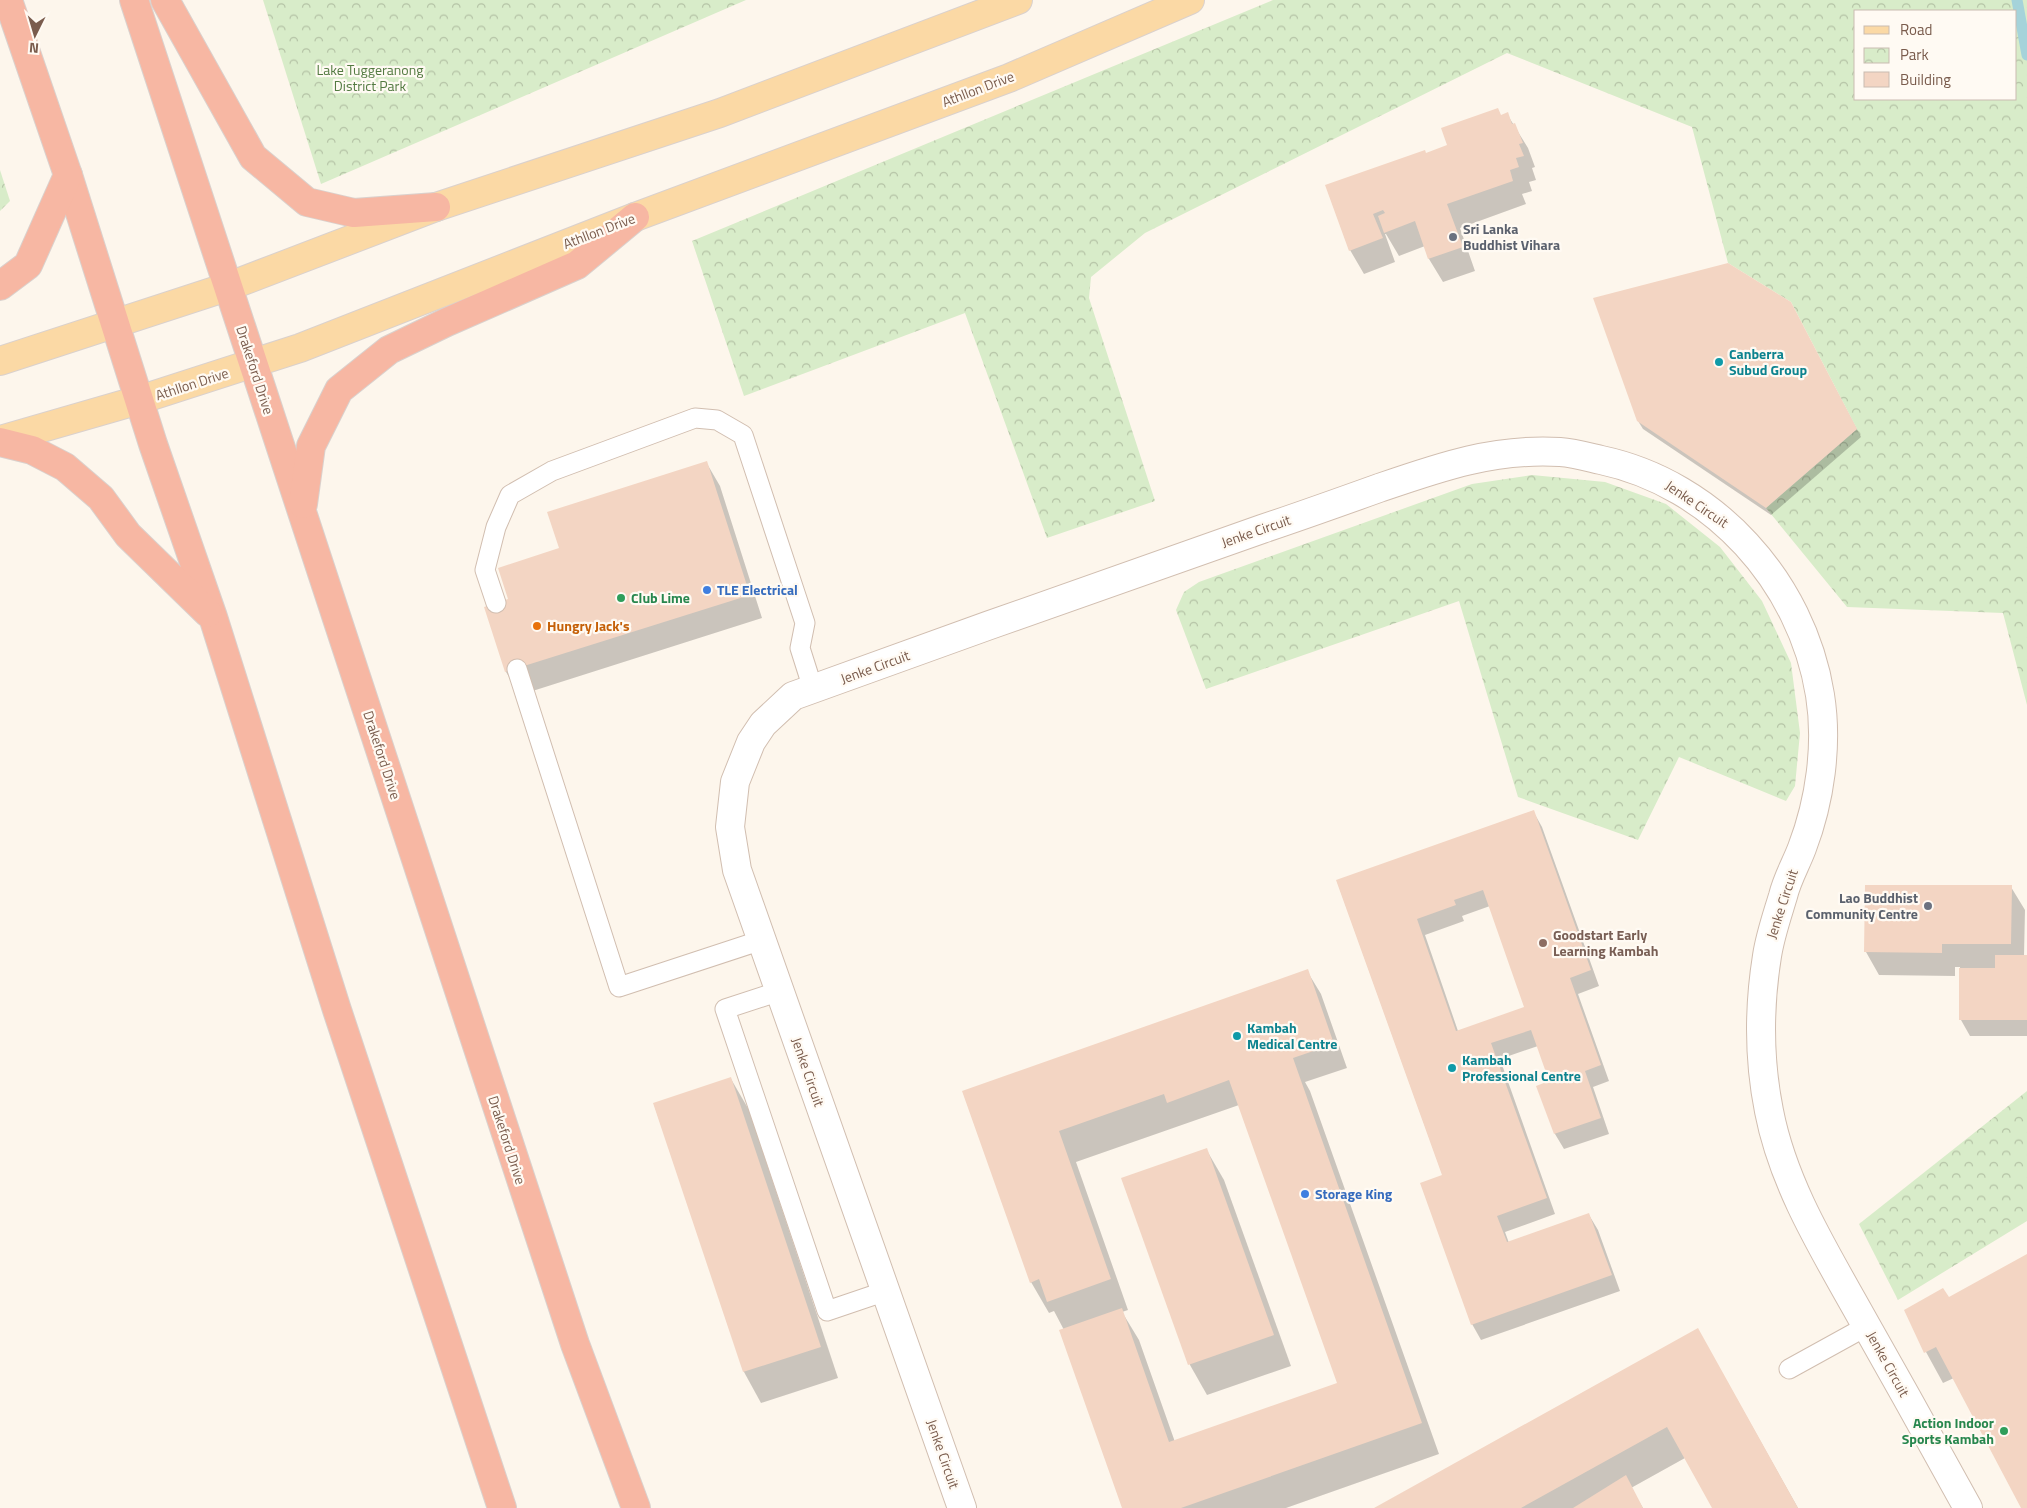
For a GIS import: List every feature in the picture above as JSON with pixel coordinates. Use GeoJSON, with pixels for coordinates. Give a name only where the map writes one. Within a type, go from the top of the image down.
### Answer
{"type":"FeatureCollection","features":[{"type":"Feature","properties":{"kind":"highway"},"geometry":{"type":"LineString","coordinates":[[8,0],[68,175],[114,324],[213,617],[337,1010],[502,1508]]}},
{"type":"Feature","properties":{"kind":"highway","name":"Drakeford Drive"},"geometry":{"type":"LineString","coordinates":[[134,0],[571,1335],[636,1508]]}},
{"type":"Feature","properties":{"kind":"highway"},"geometry":{"type":"LineString","coordinates":[[165,0],[253,157],[307,202],[354,214],[436,207]]}},
{"type":"Feature","properties":{"kind":"highway"},"geometry":{"type":"LineString","coordinates":[[0,286],[28,265],[68,175]]}},
{"type":"Feature","properties":{"kind":"highway"},"geometry":{"type":"LineString","coordinates":[[302,510],[311,446],[339,390],[389,350],[447,322],[577,266],[635,217]]}},
{"type":"Feature","properties":{"kind":"highway"},"geometry":{"type":"LineString","coordinates":[[0,441],[32,450],[65,467],[101,498],[128,535],[213,617]]}},
{"type":"Feature","properties":{"kind":"main road"},"geometry":{"type":"LineString","coordinates":[[0,361],[227,287],[436,207],[720,113],[1018,0]]}},
{"type":"Feature","properties":{"kind":"main road","name":"Athllon Drive"},"geometry":{"type":"LineString","coordinates":[[0,441],[140,400],[300,348],[635,217],[1008,78],[1190,0]]}},
{"type":"Feature","properties":{"kind":"street","name":"Jenke Circuit"},"geometry":{"type":"LineString","coordinates":[[962,1508],[737,870],[730,827],[735,782],[752,742],[763,724],[793,696],[1140,572],[1454,462],[1509,452],[1564,452],[1622,464],[1671,484],[1726,522],[1766,566],[1792,609],[1813,659],[1821,697],[1824,736],[1814,809],[1802,847],[1785,888],[1767,952],[1762,1007],[1764,1085],[1770,1118],[1788,1176],[1821,1247],[1968,1508]]}},
{"type":"Feature","properties":{"kind":"lane"},"geometry":{"type":"LineString","coordinates":[[496,603],[485,570],[496,527],[510,496],[552,471],[686,421],[695,418],[717,420],[743,435],[805,624],[800,648],[813,689]]}},
{"type":"Feature","properties":{"kind":"lane"},"geometry":{"type":"LineString","coordinates":[[517,669],[619,987],[762,940]]}},
{"type":"Feature","properties":{"kind":"lane"},"geometry":{"type":"LineString","coordinates":[[780,991],[725,1009],[827,1310],[886,1291]]}},
{"type":"Feature","properties":{"kind":"lane","name":"Jenke Circuit"},"geometry":{"type":"LineString","coordinates":[[1788,1369],[1867,1326]]}},
{"type":"Feature","properties":{"kind":"green space","name":"Lake Tuggeranong District Park"},"geometry":{"type":"Polygon","coordinates":[[[263,0],[746,0],[321,184],[263,0]]]}},
{"type":"Feature","properties":{"kind":"green space"},"geometry":{"type":"Polygon","coordinates":[[[1273,0],[2027,0],[2027,705],[2003,613],[1847,607],[1766,508],[1857,429],[1791,302],[1728,263],[1692,127],[1507,53],[1145,233],[1091,277],[1089,298],[1155,501],[1047,538],[965,313],[744,396],[692,241],[1273,0]]]}},
{"type":"Feature","properties":{"kind":"green space"},"geometry":{"type":"Polygon","coordinates":[[[0,170],[10,201],[0,211],[0,170]]]}},
{"type":"Feature","properties":{"kind":"green space"},"geometry":{"type":"Polygon","coordinates":[[[1532,475],[1605,482],[1666,504],[1720,547],[1762,601],[1791,663],[1800,733],[1795,786],[1786,801],[1679,757],[1638,840],[1518,797],[1459,601],[1206,689],[1176,610],[1184,592],[1199,582],[1472,484],[1532,475]]]}},
{"type":"Feature","properties":{"kind":"green space"},"geometry":{"type":"Polygon","coordinates":[[[2027,1091],[2027,1221],[1898,1300],[1859,1224],[2027,1091]]]}},
{"type":"Feature","properties":{"kind":"building"},"geometry":{"type":"Polygon","coordinates":[[[1498,108],[1501,115],[1508,112],[1512,124],[1515,123],[1523,143],[1519,144],[1524,156],[1516,158],[1519,167],[1510,170],[1513,181],[1447,204],[1463,247],[1428,259],[1415,221],[1384,233],[1378,216],[1385,213],[1383,210],[1373,214],[1383,238],[1349,251],[1325,185],[1425,150],[1426,153],[1447,145],[1441,128],[1498,108]]]}},
{"type":"Feature","properties":{"kind":"building","name":"Canberra Subud Group"},"geometry":{"type":"Polygon","coordinates":[[[1728,263],[1791,302],[1857,429],[1766,508],[1637,421],[1593,298],[1728,263]]]}},
{"type":"Feature","properties":{"kind":"building"},"geometry":{"type":"Polygon","coordinates":[[[707,461],[750,595],[505,672],[484,607],[508,599],[498,568],[559,548],[547,512],[707,461]]]}},
{"type":"Feature","properties":{"kind":"building","name":"Kambah Professional Centre"},"geometry":{"type":"Polygon","coordinates":[[[1534,810],[1591,970],[1570,978],[1601,1065],[1585,1071],[1601,1118],[1554,1134],[1536,1086],[1549,1081],[1531,1030],[1491,1043],[1547,1198],[1497,1216],[1507,1242],[1589,1213],[1612,1275],[1471,1325],[1420,1183],[1442,1175],[1336,880],[1534,810]],[[1483,890],[1454,900],[1456,905],[1417,919],[1456,1031],[1524,1007],[1483,890]]]}},
{"type":"Feature","properties":{"kind":"building"},"geometry":{"type":"Polygon","coordinates":[[[1865,885],[2012,885],[2011,944],[1942,944],[1942,953],[1864,952],[1865,885]]]}},
{"type":"Feature","properties":{"kind":"building"},"geometry":{"type":"Polygon","coordinates":[[[1995,955],[2027,955],[2027,1020],[1959,1020],[1959,968],[1995,968],[1995,955]]]}},
{"type":"Feature","properties":{"kind":"building"},"geometry":{"type":"Polygon","coordinates":[[[1308,969],[1334,1044],[1293,1058],[1422,1423],[1181,1508],[1122,1508],[1059,1330],[1122,1308],[1169,1442],[1337,1383],[1229,1080],[1167,1103],[1164,1094],[1059,1131],[1111,1279],[1047,1302],[1039,1279],[1030,1283],[962,1091],[1308,969]]]}},
{"type":"Feature","properties":{"kind":"building"},"geometry":{"type":"Polygon","coordinates":[[[731,1077],[821,1347],[743,1372],[653,1103],[731,1077]]]}},
{"type":"Feature","properties":{"kind":"building"},"geometry":{"type":"Polygon","coordinates":[[[1207,1148],[1274,1335],[1188,1365],[1121,1178],[1207,1148]]]}},
{"type":"Feature","properties":{"kind":"building","name":"Action Indoor Sports Kambah"},"geometry":{"type":"Polygon","coordinates":[[[2027,1254],[2027,1508],[2021,1508],[1936,1347],[1924,1353],[1904,1310],[1943,1288],[1949,1297],[2027,1254]]]}},
{"type":"Feature","properties":{"kind":"building"},"geometry":{"type":"Polygon","coordinates":[[[1698,1328],[1798,1508],[1712,1508],[1667,1427],[1521,1508],[1374,1508],[1698,1328]]]}},
{"type":"Feature","properties":{"kind":"building"},"geometry":{"type":"Polygon","coordinates":[[[1626,1475],[1643,1508],[1573,1508],[1626,1475]]]}},
{"type":"Feature","properties":{"kind":"waterway"},"geometry":{"type":"LineString","coordinates":[[2017,0],[2027,55]]}},
{"type":"Feature","properties":{"kind":"place","name":"Sri Lanka Buddhist Vihara"},"geometry":{"type":"Point","coordinates":[1453,237]}},
{"type":"Feature","properties":{"kind":"place","name":"Canberra Subud Group"},"geometry":{"type":"Point","coordinates":[1719,362]}},
{"type":"Feature","properties":{"kind":"place","name":"TLE Electrical"},"geometry":{"type":"Point","coordinates":[707,590]}},
{"type":"Feature","properties":{"kind":"place","name":"Club Lime"},"geometry":{"type":"Point","coordinates":[621,598]}},
{"type":"Feature","properties":{"kind":"place","name":"Hungry Jack's"},"geometry":{"type":"Point","coordinates":[537,626]}},
{"type":"Feature","properties":{"kind":"place","name":"Lao Buddhist Community Centre"},"geometry":{"type":"Point","coordinates":[1928,906]}},
{"type":"Feature","properties":{"kind":"place","name":"Goodstart Early Learning Kambah"},"geometry":{"type":"Point","coordinates":[1543,943]}},
{"type":"Feature","properties":{"kind":"place","name":"Kambah Medical Centre"},"geometry":{"type":"Point","coordinates":[1237,1036]}},
{"type":"Feature","properties":{"kind":"place","name":"Kambah Professional Centre"},"geometry":{"type":"Point","coordinates":[1452,1068]}},
{"type":"Feature","properties":{"kind":"place","name":"Storage King"},"geometry":{"type":"Point","coordinates":[1305,1194]}},
{"type":"Feature","properties":{"kind":"place","name":"Action Indoor Sports Kambah"},"geometry":{"type":"Point","coordinates":[2004,1431]}}]}
